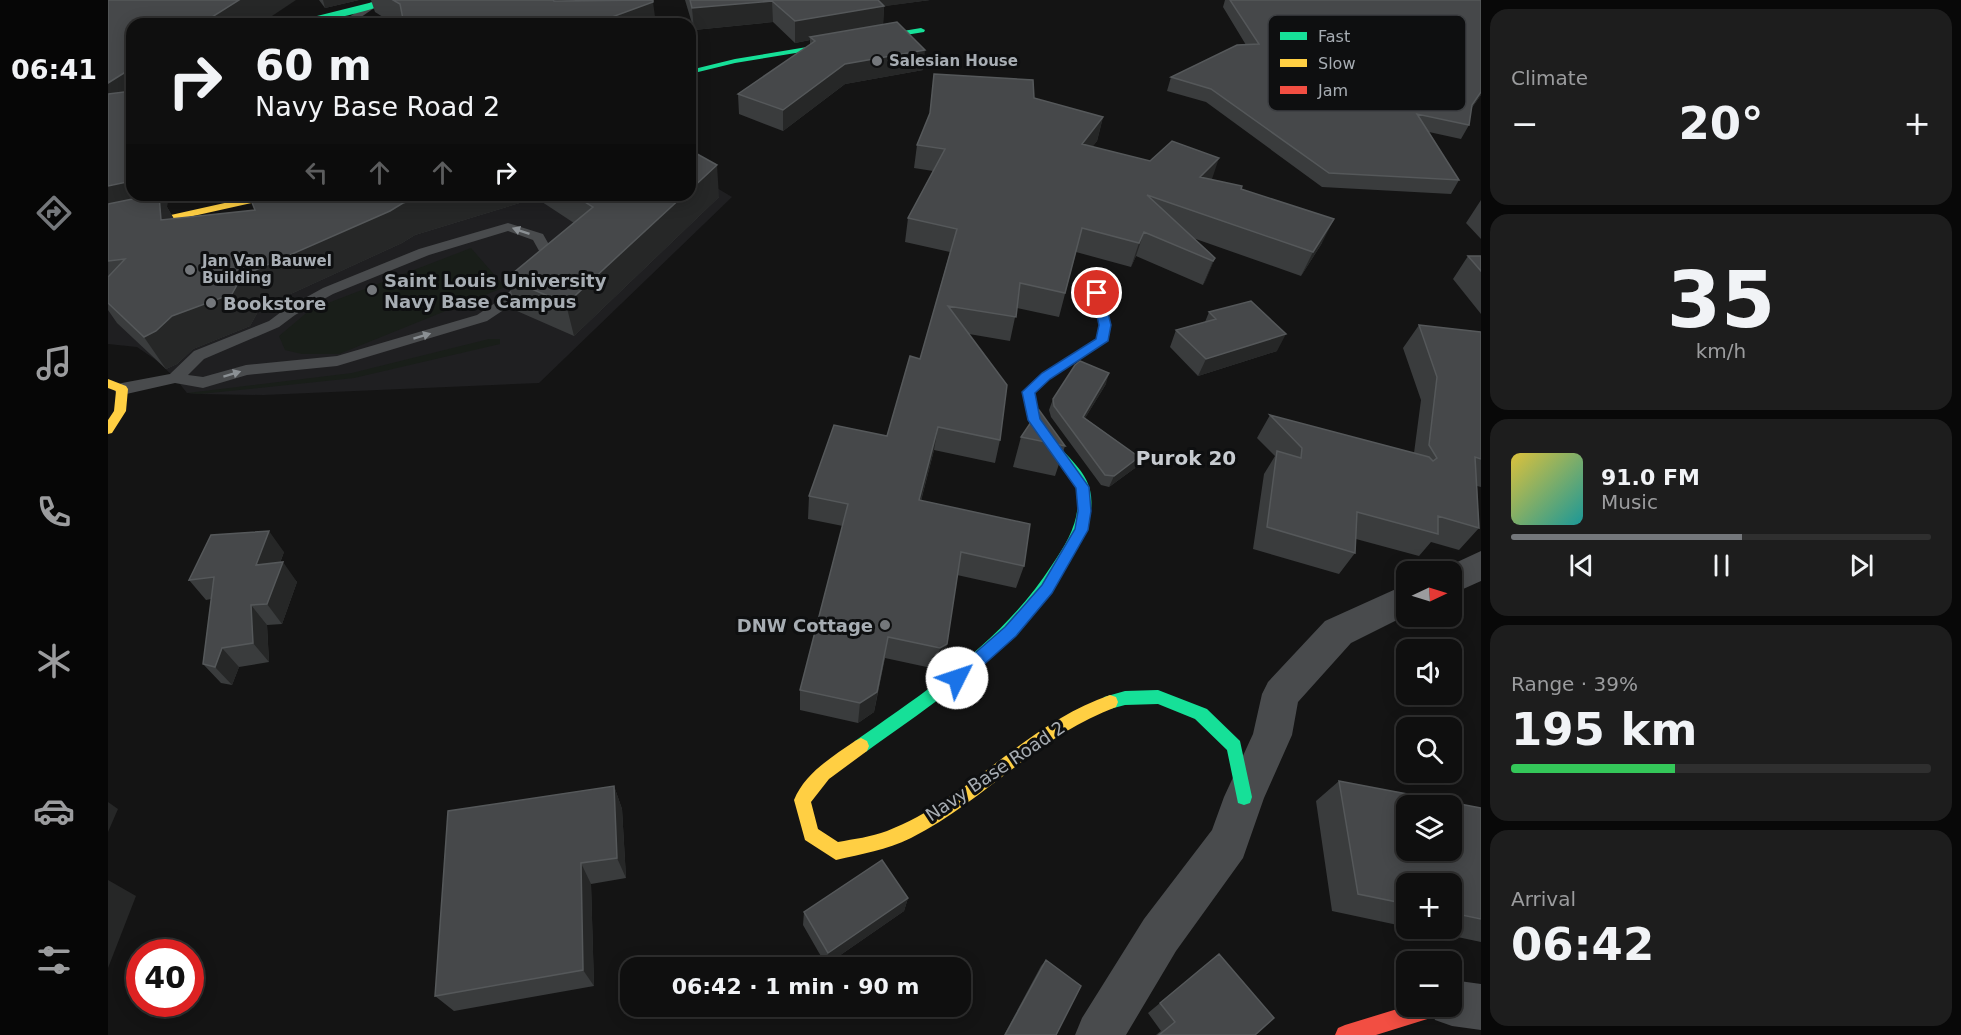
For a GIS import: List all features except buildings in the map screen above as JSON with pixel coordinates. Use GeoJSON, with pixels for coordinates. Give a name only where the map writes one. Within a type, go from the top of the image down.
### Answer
{"type":"FeatureCollection","features":[{"type":"Feature","properties":{"kind":"street"},"geometry":{"type":"LineString","coordinates":[[314,18],[382,2]]}},
{"type":"Feature","properties":{"kind":"street"},"geometry":{"type":"LineString","coordinates":[[696,71],[735,61],[921,30]]}},
{"type":"Feature","properties":{"kind":"street"},"geometry":{"type":"LineString","coordinates":[[108,232],[247,201]]}},
{"type":"Feature","properties":{"kind":"street","name":"Navy Base Road 2"},"geometry":{"type":"LineString","coordinates":[[1097,293],[1105,325],[1102,341],[1046,376],[1028,392],[1034,420],[1083,487],[1084,511],[1081,530],[1047,589],[1010,632],[957,678],[823,773],[802,800],[811,834],[836,851],[878,843],[929,819],[985,781],[1041,738],[1088,709],[1125,698],[1158,697],[1201,714],[1234,746],[1244,797]]}},
{"type":"Feature","properties":{"kind":"street"},"geometry":{"type":"LineString","coordinates":[[108,430],[121,413],[115,386]]}},
{"type":"Feature","properties":{"kind":"street"},"geometry":{"type":"LineString","coordinates":[[1462,575],[1481,565]]}},
{"type":"Feature","properties":{"kind":"street"},"geometry":{"type":"LineString","coordinates":[[1099,1035],[1160,935],[1228,843],[1244,797],[1272,735],[1281,694],[1338,632],[1396,604]]}},
{"type":"Feature","properties":{"kind":"street"},"geometry":{"type":"LineString","coordinates":[[1462,1004],[1481,1007]]}},
{"type":"Feature","properties":{"kind":"street"},"geometry":{"type":"LineString","coordinates":[[1345,1035],[1402,1017]]}},
{"type":"Feature","properties":{"kind":"lane"},"geometry":{"type":"LineString","coordinates":[[354,18],[382,2]]}},
{"type":"Feature","properties":{"kind":"lane"},"geometry":{"type":"LineString","coordinates":[[115,386],[176,378],[203,383],[246,370],[337,361],[482,318],[509,300],[550,259],[538,237],[508,227],[433,249],[328,291],[290,312],[274,324],[199,355],[176,378]]}},
{"type":"Feature","properties":{"kind":"shaded area","name":"Saint Louis University Navy Base Campus"},"geometry":{"type":"Polygon","coordinates":[[[696,176],[732,197],[539,383],[263,395],[187,393],[156,360],[137,347],[108,344],[108,257],[350,201],[696,201],[696,176]]]}},
{"type":"Feature","properties":{"kind":"shaded area"},"geometry":{"type":"Polygon","coordinates":[[[471,248],[505,287],[339,354],[302,354],[285,350],[279,336],[310,310],[471,248]]]}},
{"type":"Feature","properties":{"kind":"shaded area"},"geometry":{"type":"Polygon","coordinates":[[[489,339],[500,339],[500,344],[354,378],[200,394],[187,393],[352,373],[489,339]]]}},
{"type":"Feature","properties":{"kind":"traffic: fast"},"geometry":{"type":"LineString","coordinates":[[320,18],[389,0]]}},
{"type":"Feature","properties":{"kind":"traffic: fast"},"geometry":{"type":"LineString","coordinates":[[696,71],[735,61],[921,30]]}},
{"type":"Feature","properties":{"kind":"traffic: fast"},"geometry":{"type":"LineString","coordinates":[[861,746],[947,685],[999,641],[1023,616],[1065,558],[1081,525],[1084,499],[1079,479],[1054,448]]}},
{"type":"Feature","properties":{"kind":"traffic: fast"},"geometry":{"type":"LineString","coordinates":[[1110,702],[1125,698],[1158,697],[1201,714],[1234,746],[1244,797]]}},
{"type":"Feature","properties":{"kind":"traffic: slow"},"geometry":{"type":"LineString","coordinates":[[108,232],[247,201]]}},
{"type":"Feature","properties":{"kind":"traffic: slow"},"geometry":{"type":"LineString","coordinates":[[108,383],[122,389],[120,411],[108,430]]}},
{"type":"Feature","properties":{"kind":"traffic: slow"},"geometry":{"type":"LineString","coordinates":[[861,746],[823,773],[802,800],[811,834],[836,851],[889,839],[934,816],[1061,725],[1110,702]]}},
{"type":"Feature","properties":{"kind":"traffic: jam"},"geometry":{"type":"LineString","coordinates":[[1054,448],[1034,420],[1028,392],[1046,376],[1102,341],[1105,325],[1097,293]]}},
{"type":"Feature","properties":{"kind":"traffic: jam"},"geometry":{"type":"LineString","coordinates":[[1345,1035],[1402,1017]]}},
{"type":"Feature","properties":{"kind":"place","name":"Salesian House"},"geometry":{"type":"Point","coordinates":[877,61]}},
{"type":"Feature","properties":{"kind":"place","name":"Jan Van Bauwel Building"},"geometry":{"type":"Point","coordinates":[190,270]}},
{"type":"Feature","properties":{"kind":"place","name":"Saint Louis University Navy Base Campus"},"geometry":{"type":"Point","coordinates":[372,290]}},
{"type":"Feature","properties":{"kind":"place","name":"Bookstore"},"geometry":{"type":"Point","coordinates":[211,303]}},
{"type":"Feature","properties":{"kind":"place","name":"DNW Cottage"},"geometry":{"type":"Point","coordinates":[885,625]}},
{"type":"Feature","properties":{"kind":"district","name":"Purok 20"},"geometry":{"type":"Point","coordinates":[1186,458]}},
{"type":"Feature","properties":{"kind":"route"},"geometry":{"type":"LineString","coordinates":[[957,678],[1010,632],[1047,589],[1081,530],[1084,511],[1083,487],[1034,420],[1028,392],[1046,376],[1102,341],[1105,325],[1097,293]]}}]}
